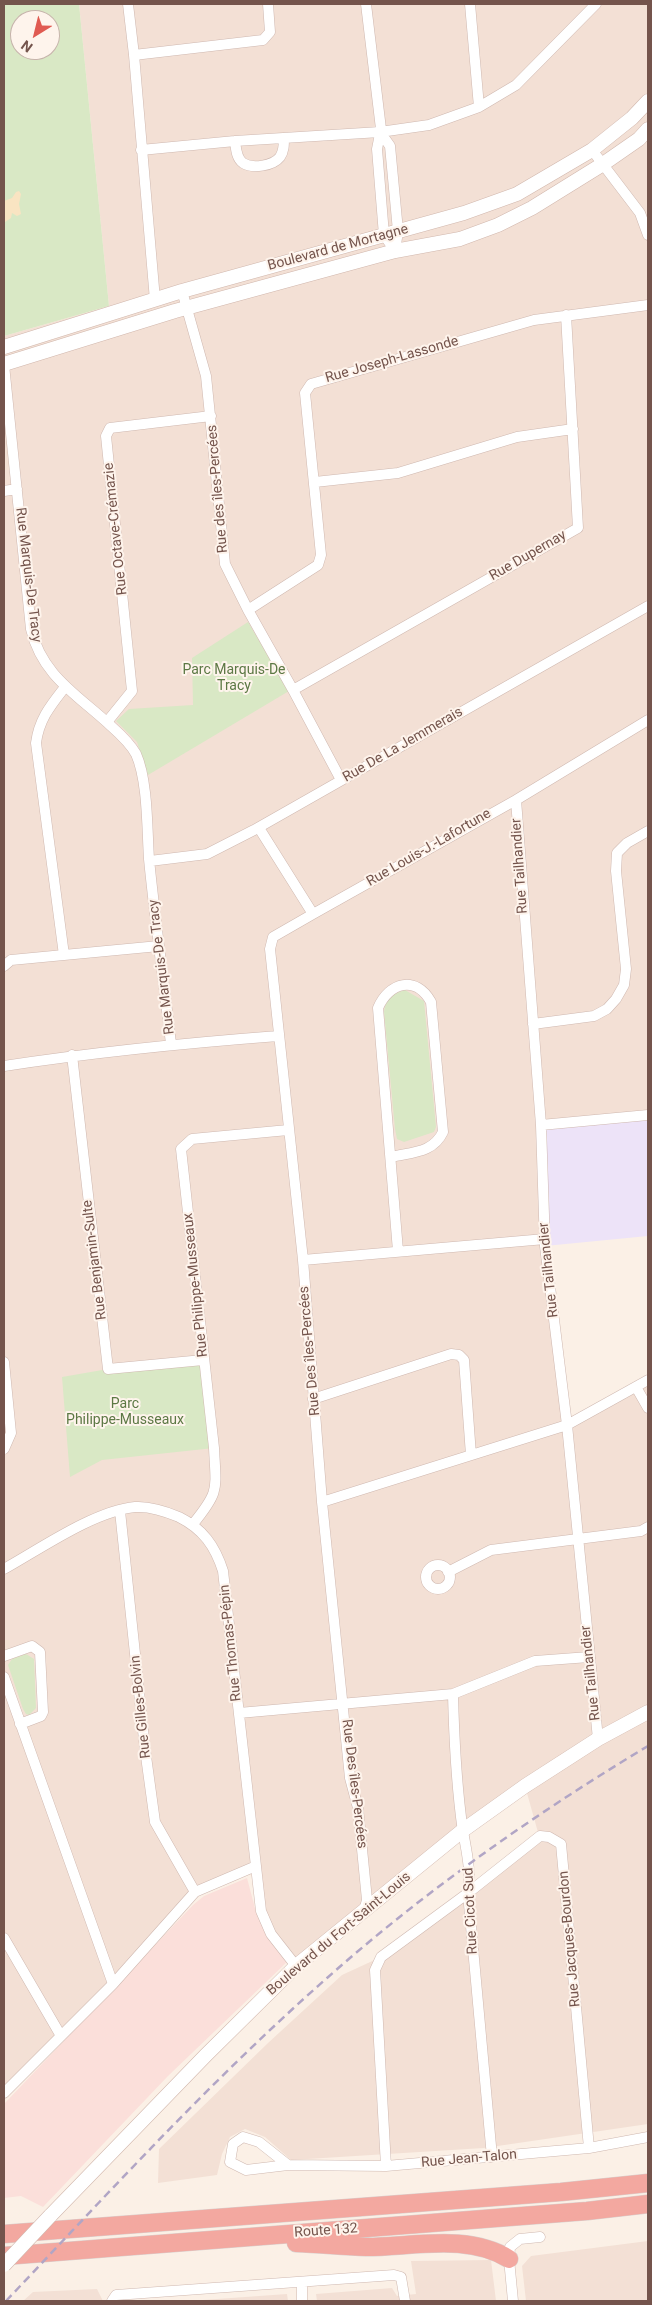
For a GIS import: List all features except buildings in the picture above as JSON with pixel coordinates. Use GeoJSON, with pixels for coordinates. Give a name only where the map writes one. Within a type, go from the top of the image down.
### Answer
{"type":"FeatureCollection","features":[{"type":"Feature","properties":{"kind":"highway"},"geometry":{"type":"LineString","coordinates":[[591,2189],[648,2173]]}},
{"type":"Feature","properties":{"kind":"highway","name":"Route 132"},"geometry":{"type":"LineString","coordinates":[[4,2234],[648,2183]]}},
{"type":"Feature","properties":{"kind":"highway","name":"Route 132"},"geometry":{"type":"LineString","coordinates":[[4,2256],[587,2211],[648,2204]]}},
{"type":"Feature","properties":{"kind":"highway"},"geometry":{"type":"LineString","coordinates":[[226,2239],[365,2246],[472,2245],[491,2248],[509,2259]]}},
{"type":"Feature","properties":{"kind":"main road","name":"Boulevard de Mortagne"},"geometry":{"type":"LineString","coordinates":[[4,347],[182,291],[464,213],[517,194],[592,150],[632,118],[648,102]]}},
{"type":"Feature","properties":{"kind":"main road","name":"Boulevard de Mortagne"},"geometry":{"type":"LineString","coordinates":[[4,365],[187,308],[395,251],[460,239],[498,225],[532,208],[603,164],[639,139],[648,130]]}},
{"type":"Feature","properties":{"kind":"main road","name":"Boulevard du Fort-Saint-Louis"},"geometry":{"type":"LineString","coordinates":[[4,2265],[206,2055],[296,1966],[462,1830],[525,1786],[598,1739],[648,1712]]}},
{"type":"Feature","properties":{"kind":"street"},"geometry":{"type":"LineString","coordinates":[[128,4],[155,300]]}},
{"type":"Feature","properties":{"kind":"street"},"geometry":{"type":"LineString","coordinates":[[134,55],[263,40],[270,32],[268,4]]}},
{"type":"Feature","properties":{"kind":"street"},"geometry":{"type":"LineString","coordinates":[[366,4],[380,132],[376,149],[384,235],[395,251]]}},
{"type":"Feature","properties":{"kind":"street"},"geometry":{"type":"LineString","coordinates":[[470,4],[479,107]]}},
{"type":"Feature","properties":{"kind":"street"},"geometry":{"type":"LineString","coordinates":[[142,150],[235,141],[380,132],[429,125],[479,107],[516,85],[596,4]]}},
{"type":"Feature","properties":{"kind":"street"},"geometry":{"type":"LineString","coordinates":[[380,132],[390,146],[398,231],[395,251]]}},
{"type":"Feature","properties":{"kind":"street"},"geometry":{"type":"LineString","coordinates":[[235,141],[237,154],[242,162],[252,167],[267,165],[279,159],[284,149],[284,138]]}},
{"type":"Feature","properties":{"kind":"street"},"geometry":{"type":"LineString","coordinates":[[592,150],[640,213],[648,235]]}},
{"type":"Feature","properties":{"kind":"street","name":"Rue des îles-Percées"},"geometry":{"type":"LineString","coordinates":[[182,291],[206,376],[225,564],[248,610],[341,780]]}},
{"type":"Feature","properties":{"kind":"street","name":"Rue Joseph-Lassonde"},"geometry":{"type":"LineString","coordinates":[[248,610],[318,565],[321,555],[305,393],[311,384],[534,320],[648,305]]}},
{"type":"Feature","properties":{"kind":"street","name":"Rue Dupernay"},"geometry":{"type":"LineString","coordinates":[[293,690],[578,528],[566,315]]}},
{"type":"Feature","properties":{"kind":"street","name":"Rue Marquis-De Tracy"},"geometry":{"type":"LineString","coordinates":[[4,365],[31,629],[35,646],[42,661],[65,687],[125,739],[135,754],[142,774],[171,1044]]}},
{"type":"Feature","properties":{"kind":"street","name":"Rue Octave-Crémazie"},"geometry":{"type":"LineString","coordinates":[[107,722],[132,692],[106,436],[110,428],[211,416]]}},
{"type":"Feature","properties":{"kind":"street"},"geometry":{"type":"LineString","coordinates":[[314,482],[398,473],[517,437],[573,429]]}},
{"type":"Feature","properties":{"kind":"street"},"geometry":{"type":"LineString","coordinates":[[4,491],[17,489]]}},
{"type":"Feature","properties":{"kind":"street","name":"Rue De La Jemmerais"},"geometry":{"type":"LineString","coordinates":[[150,861],[207,854],[258,828],[648,606]]}},
{"type":"Feature","properties":{"kind":"street"},"geometry":{"type":"LineString","coordinates":[[64,954],[36,743],[38,727],[45,712],[65,687]]}},
{"type":"Feature","properties":{"kind":"street","name":"Rue Louis-J.-Lafortune"},"geometry":{"type":"LineString","coordinates":[[312,914],[516,800],[648,720]]}},
{"type":"Feature","properties":{"kind":"street","name":"Rue Tailhandier"},"geometry":{"type":"LineString","coordinates":[[516,800],[541,1125],[545,1239],[567,1425],[598,1739]]}},
{"type":"Feature","properties":{"kind":"street"},"geometry":{"type":"LineString","coordinates":[[258,828],[312,914]]}},
{"type":"Feature","properties":{"kind":"street"},"geometry":{"type":"LineString","coordinates":[[532,1024],[594,1016],[607,1009],[616,999],[624,985],[626,968],[616,871],[617,853],[627,843],[648,831]]}},
{"type":"Feature","properties":{"kind":"street","name":"Rue Des îles-Percées"},"geometry":{"type":"LineString","coordinates":[[312,914],[273,937],[270,949],[303,1260],[322,1502],[344,1702],[350,1778],[358,1808],[367,1900],[364,1912]]}},
{"type":"Feature","properties":{"kind":"street"},"geometry":{"type":"LineString","coordinates":[[4,966],[11,960],[160,946]]}},
{"type":"Feature","properties":{"kind":"street"},"geometry":{"type":"LineString","coordinates":[[390,1156],[432,1148],[439,1141],[443,1132],[431,1002],[418,987],[407,984],[390,989],[382,997],[378,1008],[390,1156],[398,1252]]}},
{"type":"Feature","properties":{"kind":"street"},"geometry":{"type":"LineString","coordinates":[[4,1066],[72,1055],[171,1044],[278,1036]]}},
{"type":"Feature","properties":{"kind":"street","name":"Rue Benjamin-Sulte"},"geometry":{"type":"LineString","coordinates":[[72,1055],[108,1369],[203,1360]]}},
{"type":"Feature","properties":{"kind":"street"},"geometry":{"type":"LineString","coordinates":[[541,1125],[648,1115]]}},
{"type":"Feature","properties":{"kind":"street","name":"Rue Philippe-Musseaux"},"geometry":{"type":"LineString","coordinates":[[193,1524],[210,1503],[216,1490],[214,1448],[181,1149],[192,1139],[288,1130]]}},
{"type":"Feature","properties":{"kind":"street"},"geometry":{"type":"LineString","coordinates":[[303,1260],[545,1239]]}},
{"type":"Feature","properties":{"kind":"street"},"geometry":{"type":"LineString","coordinates":[[314,1399],[451,1354],[459,1355],[464,1360],[471,1455]]}},
{"type":"Feature","properties":{"kind":"street"},"geometry":{"type":"LineString","coordinates":[[4,1362],[11,1433],[4,1449]]}},
{"type":"Feature","properties":{"kind":"street"},"geometry":{"type":"LineString","coordinates":[[322,1502],[567,1425],[648,1380]]}},
{"type":"Feature","properties":{"kind":"street"},"geometry":{"type":"LineString","coordinates":[[636,1387],[648,1408]]}},
{"type":"Feature","properties":{"kind":"street","name":"Rue Thomas-Pépin"},"geometry":{"type":"LineString","coordinates":[[4,1569],[88,1522],[135,1507],[163,1510],[193,1524],[216,1551],[223,1571],[261,1911],[271,1934],[296,1966]]}},
{"type":"Feature","properties":{"kind":"street","name":"Rue Gilles-Bolvin"},"geometry":{"type":"LineString","coordinates":[[120,1511],[144,1749],[154,1822],[196,1892]]}},
{"type":"Feature","properties":{"kind":"street"},"geometry":{"type":"LineString","coordinates":[[448,1572],[491,1550],[641,1531],[648,1527]]}},
{"type":"Feature","properties":{"kind":"street"},"geometry":{"type":"LineString","coordinates":[[4,1656],[32,1646],[40,1652],[43,1712],[41,1716],[20,1724]]}},
{"type":"Feature","properties":{"kind":"street"},"geometry":{"type":"LineString","coordinates":[[239,1713],[344,1702],[453,1694],[535,1661],[589,1657]]}},
{"type":"Feature","properties":{"kind":"street"},"geometry":{"type":"LineString","coordinates":[[4,1684],[20,1724],[112,1984]]}},
{"type":"Feature","properties":{"kind":"street","name":"Rue Cicot Sud"},"geometry":{"type":"LineString","coordinates":[[453,1694],[455,1765],[462,1830],[471,1875],[468,1893],[492,2157]]}},
{"type":"Feature","properties":{"kind":"street","name":"Rue Jacques-Bourdon"},"geometry":{"type":"LineString","coordinates":[[468,1893],[540,1836],[549,1837],[561,1844],[589,2148]]}},
{"type":"Feature","properties":{"kind":"street"},"geometry":{"type":"LineString","coordinates":[[4,2093],[112,1984],[196,1892],[256,1866]]}},
{"type":"Feature","properties":{"kind":"street"},"geometry":{"type":"LineString","coordinates":[[386,2166],[375,1970],[381,1957],[468,1893]]}},
{"type":"Feature","properties":{"kind":"street"},"geometry":{"type":"LineString","coordinates":[[4,1938],[61,2036]]}},
{"type":"Feature","properties":{"kind":"street","name":"Rue Jean-Talon"},"geometry":{"type":"LineString","coordinates":[[288,2165],[259,2142],[243,2137],[233,2144],[230,2162],[246,2170],[288,2165],[386,2166],[589,2148],[648,2137]]}},
{"type":"Feature","properties":{"kind":"street"},"geometry":{"type":"LineString","coordinates":[[513,2301],[509,2249],[514,2242],[520,2239],[540,2237]]}},
{"type":"Feature","properties":{"kind":"street"},"geometry":{"type":"LineString","coordinates":[[112,2301],[116,2295],[394,2275],[401,2277],[405,2301]]}},
{"type":"Feature","properties":{"kind":"street"},"geometry":{"type":"LineString","coordinates":[[302,2282],[302,2301]]}},
{"type":"Feature","properties":{"kind":"shaded area"},"geometry":{"type":"Polygon","coordinates":[[[79,4],[648,4],[648,1115],[541,1125],[562,1422],[648,1379],[648,2124],[484,2148],[291,2160],[265,2137],[245,2129],[230,2137],[222,2154],[217,2175],[158,2183],[159,2149],[268,2043],[342,1975],[381,1957],[539,1836],[525,1786],[296,1966],[271,1934],[256,1866],[195,1892],[4,2093],[4,336],[109,306],[79,4]]]}},
{"type":"Feature","properties":{"kind":"shaded area"},"geometry":{"type":"Polygon","coordinates":[[[648,1115],[648,1236],[545,1246],[541,1125],[648,1115]]]}},
{"type":"Feature","properties":{"kind":"shaded area"},"geometry":{"type":"Polygon","coordinates":[[[247,1878],[256,1912],[287,1962],[168,2076],[43,2207],[21,2196],[4,2198],[4,2104],[193,1905],[204,1896],[247,1878]]]}},
{"type":"Feature","properties":{"kind":"shaded area"},"geometry":{"type":"Polygon","coordinates":[[[648,2241],[648,2301],[526,2301],[522,2266],[531,2256],[648,2241]]]}},
{"type":"Feature","properties":{"kind":"shaded area"},"geometry":{"type":"Polygon","coordinates":[[[491,2260],[496,2301],[317,2301],[316,2294],[392,2288],[397,2296],[416,2294],[411,2261],[491,2260]]]}},
{"type":"Feature","properties":{"kind":"shaded area"},"geometry":{"type":"Polygon","coordinates":[[[97,2289],[103,2301],[23,2301],[33,2292],[97,2289]]]}},
{"type":"Feature","properties":{"kind":"shaded area"},"geometry":{"type":"Polygon","coordinates":[[[287,2294],[288,2301],[189,2301],[287,2294]]]}},
{"type":"Feature","properties":{"kind":"green space"},"geometry":{"type":"Polygon","coordinates":[[[4,4],[79,4],[109,306],[4,336],[4,4]]]}},
{"type":"Feature","properties":{"kind":"green space","name":"Parc Marquis-De Tracy"},"geometry":{"type":"Polygon","coordinates":[[[248,622],[289,691],[148,775],[137,742],[116,721],[129,709],[193,705],[192,658],[248,622]]]}},
{"type":"Feature","properties":{"kind":"green space"},"geometry":{"type":"Polygon","coordinates":[[[405,990],[424,1001],[436,1127],[434,1132],[404,1142],[397,1139],[395,1129],[384,1012],[390,997],[405,990]]]}},
{"type":"Feature","properties":{"kind":"green space","name":"Parc Philippe-Musseaux"},"geometry":{"type":"Polygon","coordinates":[[[203,1360],[214,1448],[102,1460],[70,1477],[62,1377],[108,1369],[203,1360]]]}},
{"type":"Feature","properties":{"kind":"green space"},"geometry":{"type":"Polygon","coordinates":[[[26,1654],[34,1659],[36,1708],[29,1715],[23,1709],[8,1665],[12,1659],[26,1654]]]}},
{"type":"Feature","properties":{"kind":"sand"},"geometry":{"type":"Polygon","coordinates":[[[19,191],[21,194],[19,204],[21,214],[17,216],[12,213],[11,218],[5,222],[4,201],[12,198],[19,191]]]}},
{"type":"Feature","properties":{"kind":"railway"},"geometry":{"type":"LineString","coordinates":[[6,2301],[208,2090],[335,1971],[409,1909],[487,1851],[566,1797],[648,1746]]}}]}
